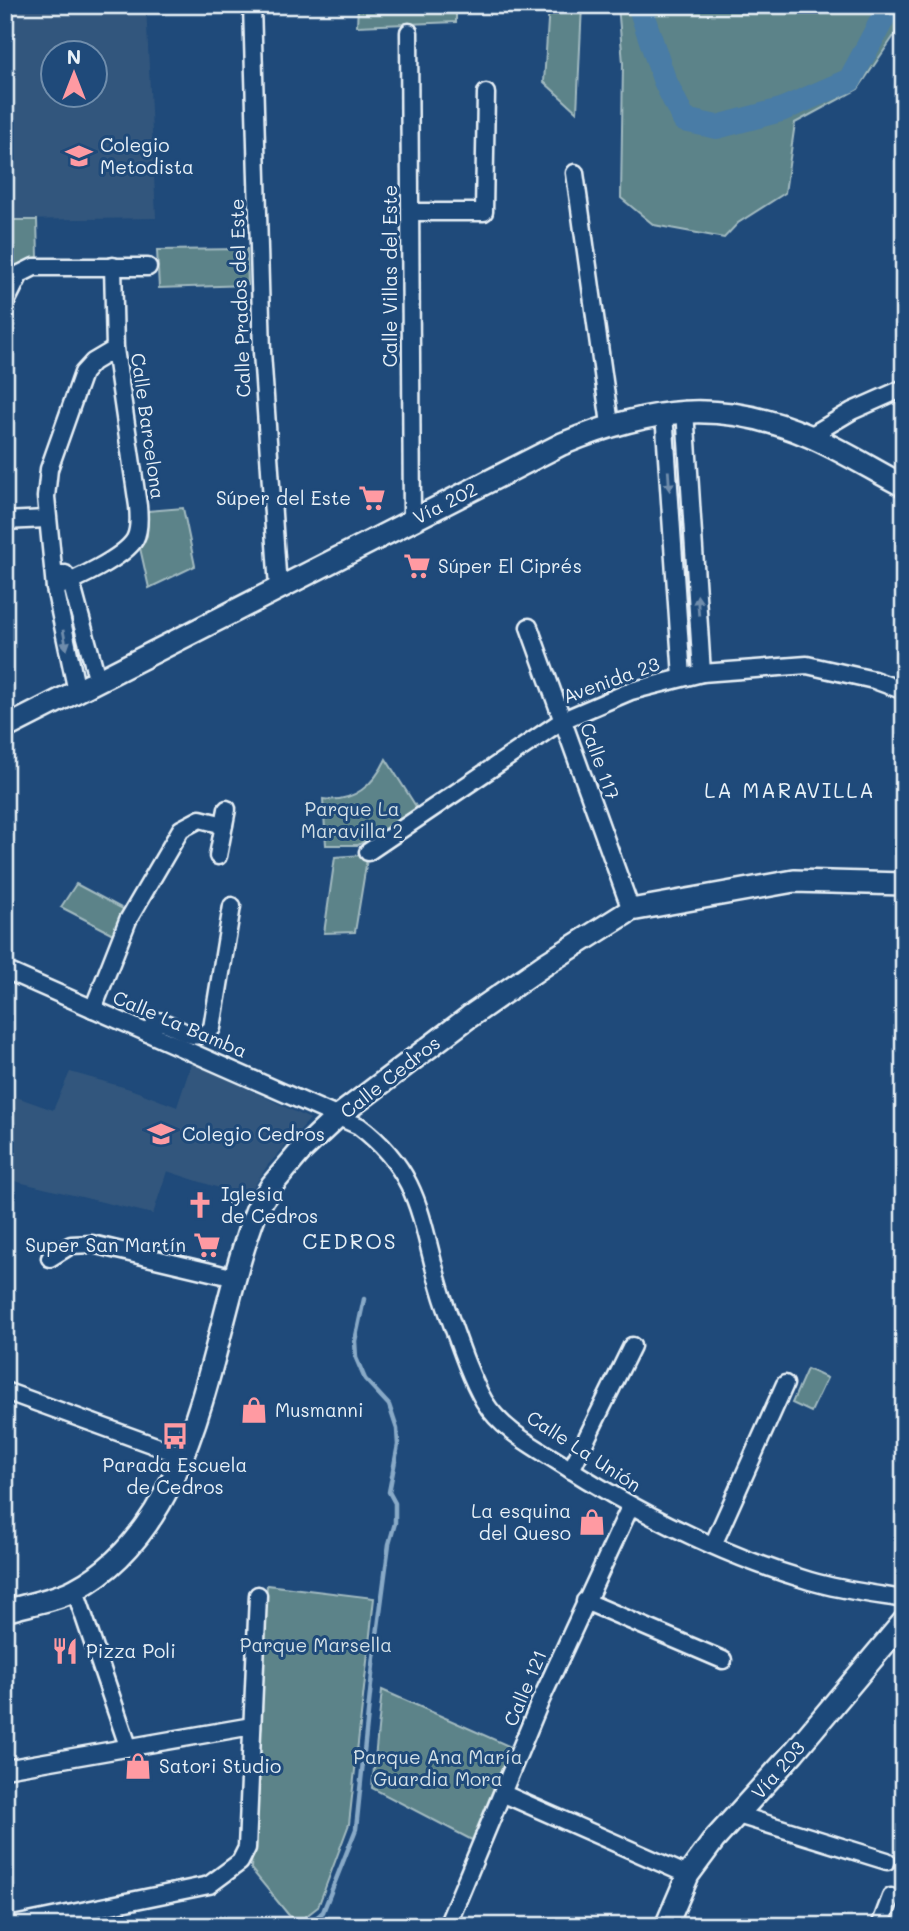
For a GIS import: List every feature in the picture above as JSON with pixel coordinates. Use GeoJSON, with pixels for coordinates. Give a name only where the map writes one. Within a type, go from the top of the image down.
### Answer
{"type":"FeatureCollection","features":[{"type":"Feature","properties":{"kind":"main road","name":"Vía 202"},"geometry":{"type":"LineString","coordinates":[[5,728],[562,444],[610,424],[675,412],[745,415],[810,436],[904,486]]}},
{"type":"Feature","properties":{"kind":"main road","name":"Calle Cedros"},"geometry":{"type":"LineString","coordinates":[[5,1611],[75,1590],[107,1569],[141,1535],[181,1455],[210,1376],[250,1226],[272,1185],[299,1153],[337,1117],[469,1017],[631,909],[794,881],[904,884]]}},
{"type":"Feature","properties":{"kind":"main road","name":"Vía 203"},"geometry":{"type":"LineString","coordinates":[[666,1926],[688,1875],[904,1622]]}},
{"type":"Feature","properties":{"kind":"street","name":"Calle Prados del Este"},"geometry":{"type":"LineString","coordinates":[[252,5],[262,352],[278,588]]}},
{"type":"Feature","properties":{"kind":"street","name":"Calle Villas del Este"},"geometry":{"type":"LineString","coordinates":[[409,32],[412,520]]}},
{"type":"Feature","properties":{"kind":"street"},"geometry":{"type":"LineString","coordinates":[[411,212],[484,212],[486,93]]}},
{"type":"Feature","properties":{"kind":"street"},"geometry":{"type":"LineString","coordinates":[[575,173],[610,424]]}},
{"type":"Feature","properties":{"kind":"street"},"geometry":{"type":"LineString","coordinates":[[5,304],[14,282],[27,269],[45,265],[148,267]]}},
{"type":"Feature","properties":{"kind":"street","name":"Calle Barcelona"},"geometry":{"type":"LineString","coordinates":[[55,588],[71,582],[128,547],[138,531],[138,506],[115,349],[113,266]]}},
{"type":"Feature","properties":{"kind":"street"},"geometry":{"type":"LineString","coordinates":[[77,692],[55,588],[47,519],[49,469],[79,380],[88,366],[115,349]]}},
{"type":"Feature","properties":{"kind":"street"},"geometry":{"type":"LineString","coordinates":[[810,436],[852,411],[904,388]]}},
{"type":"Feature","properties":{"kind":"street"},"geometry":{"type":"LineString","coordinates":[[675,412],[702,673]]}},
{"type":"Feature","properties":{"kind":"street"},"geometry":{"type":"LineString","coordinates":[[675,412],[682,677]]}},
{"type":"Feature","properties":{"kind":"street"},"geometry":{"type":"LineString","coordinates":[[5,521],[47,519]]}},
{"type":"Feature","properties":{"kind":"street"},"geometry":{"type":"LineString","coordinates":[[54,562],[71,582],[98,682]]}},
{"type":"Feature","properties":{"kind":"street","name":"Calle 117"},"geometry":{"type":"LineString","coordinates":[[529,627],[631,909]]}},
{"type":"Feature","properties":{"kind":"street","name":"Avenida 23"},"geometry":{"type":"LineString","coordinates":[[368,852],[562,720],[631,691],[702,673],[807,665],[874,680],[904,691]]}},
{"type":"Feature","properties":{"kind":"street"},"geometry":{"type":"LineString","coordinates":[[93,1009],[128,920],[181,829],[200,819],[225,817],[218,856]]}},
{"type":"Feature","properties":{"kind":"street"},"geometry":{"type":"LineString","coordinates":[[148,1033],[157,1021],[168,1023],[188,1035],[203,1034],[212,1028],[232,906]]}},
{"type":"Feature","properties":{"kind":"street","name":"Calle La Bamba"},"geometry":{"type":"LineString","coordinates":[[5,970],[337,1117]]}},
{"type":"Feature","properties":{"kind":"street","name":"Calle La Unión"},"geometry":{"type":"LineString","coordinates":[[337,1117],[359,1126],[377,1140],[405,1174],[419,1205],[430,1258],[446,1308],[485,1402],[516,1435],[629,1507],[713,1545],[810,1581],[904,1599]]}},
{"type":"Feature","properties":{"kind":"street"},"geometry":{"type":"LineString","coordinates":[[50,1258],[71,1245],[92,1244],[236,1278]]}},
{"type":"Feature","properties":{"kind":"street"},"geometry":{"type":"LineString","coordinates":[[571,1470],[632,1346]]}},
{"type":"Feature","properties":{"kind":"street"},"geometry":{"type":"LineString","coordinates":[[713,1545],[785,1384]]}},
{"type":"Feature","properties":{"kind":"street"},"geometry":{"type":"LineString","coordinates":[[5,1391],[181,1455]]}},
{"type":"Feature","properties":{"kind":"street","name":"Calle 121"},"geometry":{"type":"LineString","coordinates":[[447,1926],[585,1601],[629,1507]]}},
{"type":"Feature","properties":{"kind":"street"},"geometry":{"type":"LineString","coordinates":[[75,1590],[128,1746]]}},
{"type":"Feature","properties":{"kind":"street"},"geometry":{"type":"LineString","coordinates":[[9,1926],[209,1885],[240,1862],[247,1848],[258,1595]]}},
{"type":"Feature","properties":{"kind":"street"},"geometry":{"type":"LineString","coordinates":[[585,1601],[723,1660]]}},
{"type":"Feature","properties":{"kind":"street"},"geometry":{"type":"LineString","coordinates":[[5,1769],[252,1726]]}},
{"type":"Feature","properties":{"kind":"street"},"geometry":{"type":"LineString","coordinates":[[504,1794],[688,1875]]}},
{"type":"Feature","properties":{"kind":"street"},"geometry":{"type":"LineString","coordinates":[[737,1815],[887,1861]]}},
{"type":"Feature","properties":{"kind":"street"},"geometry":{"type":"LineString","coordinates":[[880,1926],[891,1897]]}},
{"type":"Feature","properties":{"kind":"shaded area","name":"Colegio Metodista"},"geometry":{"type":"Polygon","coordinates":[[[5,5],[146,5],[156,218],[5,220],[5,5]]]}},
{"type":"Feature","properties":{"kind":"shaded area","name":"Colegio Cedros"},"geometry":{"type":"Polygon","coordinates":[[[192,1062],[310,1119],[267,1166],[247,1197],[167,1171],[153,1214],[10,1180],[5,1195],[5,1093],[53,1110],[70,1072],[130,1089],[177,1107],[192,1062]]]}},
{"type":"Feature","properties":{"kind":"green space"},"geometry":{"type":"Polygon","coordinates":[[[358,5],[456,5],[456,22],[357,26],[358,5]]]}},
{"type":"Feature","properties":{"kind":"green space"},"geometry":{"type":"Polygon","coordinates":[[[549,5],[582,5],[577,112],[544,82],[549,5]]]}},
{"type":"Feature","properties":{"kind":"green space"},"geometry":{"type":"Polygon","coordinates":[[[618,5],[904,5],[904,21],[858,89],[795,123],[785,193],[738,223],[724,238],[654,225],[621,198],[623,63],[618,5]]]}},
{"type":"Feature","properties":{"kind":"green space"},"geometry":{"type":"Polygon","coordinates":[[[5,220],[37,220],[38,257],[17,267],[5,278],[5,220]]]}},
{"type":"Feature","properties":{"kind":"green space"},"geometry":{"type":"Polygon","coordinates":[[[247,249],[248,285],[159,288],[157,250],[247,249]]]}},
{"type":"Feature","properties":{"kind":"green space"},"geometry":{"type":"Polygon","coordinates":[[[183,508],[195,566],[149,588],[140,548],[147,536],[148,511],[183,508]]]}},
{"type":"Feature","properties":{"kind":"green space","name":"Parque La Maravilla 2"},"geometry":{"type":"Polygon","coordinates":[[[386,759],[417,808],[358,845],[326,845],[323,799],[344,798],[361,790],[375,777],[386,759]]]}},
{"type":"Feature","properties":{"kind":"green space"},"geometry":{"type":"Polygon","coordinates":[[[363,855],[367,859],[355,932],[324,933],[335,857],[363,855]]]}},
{"type":"Feature","properties":{"kind":"green space"},"geometry":{"type":"Polygon","coordinates":[[[76,884],[125,910],[115,935],[61,907],[76,884]]]}},
{"type":"Feature","properties":{"kind":"green space"},"geometry":{"type":"Polygon","coordinates":[[[807,1369],[827,1378],[811,1412],[792,1403],[807,1369]]]}},
{"type":"Feature","properties":{"kind":"green space","name":"Parque Marsella"},"geometry":{"type":"Polygon","coordinates":[[[267,1585],[374,1598],[349,1824],[318,1907],[296,1924],[251,1869],[267,1585]]]}},
{"type":"Feature","properties":{"kind":"green space","name":"Parque Ana María Guardia Mora"},"geometry":{"type":"Polygon","coordinates":[[[382,1690],[511,1747],[472,1840],[372,1788],[382,1690]]]}},
{"type":"Feature","properties":{"kind":"waterway"},"geometry":{"type":"LineString","coordinates":[[639,5],[664,79],[684,120],[717,127],[781,110],[850,80],[890,5]]}},
{"type":"Feature","properties":{"kind":"waterway"},"geometry":{"type":"LineString","coordinates":[[307,1926],[323,1912],[356,1829],[373,1665],[389,1544],[395,1523],[395,1503],[389,1492],[398,1445],[397,1429],[389,1405],[365,1379],[356,1358],[355,1341],[364,1299]]}},
{"type":"Feature","properties":{"kind":"place","name":"Colegio Metodista"},"geometry":{"type":"Point","coordinates":[79,156]}},
{"type":"Feature","properties":{"kind":"place","name":"Súper del Este"},"geometry":{"type":"Point","coordinates":[372,498]}},
{"type":"Feature","properties":{"kind":"place","name":"Súper El Ciprés"},"geometry":{"type":"Point","coordinates":[417,566]}},
{"type":"Feature","properties":{"kind":"place","name":"Colegio Cedros"},"geometry":{"type":"Point","coordinates":[161,1134]}},
{"type":"Feature","properties":{"kind":"place","name":"Iglesia de Cedros"},"geometry":{"type":"Point","coordinates":[200,1205]}},
{"type":"Feature","properties":{"kind":"place","name":"Super San Martín"},"geometry":{"type":"Point","coordinates":[207,1245]}},
{"type":"Feature","properties":{"kind":"place","name":"Musmanni"},"geometry":{"type":"Point","coordinates":[254,1410]}},
{"type":"Feature","properties":{"kind":"place","name":"Parada Escuela de Cedros"},"geometry":{"type":"Point","coordinates":[175,1436]}},
{"type":"Feature","properties":{"kind":"place","name":"La esquina del Queso"},"geometry":{"type":"Point","coordinates":[592,1522]}},
{"type":"Feature","properties":{"kind":"place","name":"Pizza Poli"},"geometry":{"type":"Point","coordinates":[65,1651]}},
{"type":"Feature","properties":{"kind":"place","name":"Satori Studio"},"geometry":{"type":"Point","coordinates":[138,1766]}},
{"type":"Feature","properties":{"kind":"district","name":"LA MARAVILLA"},"geometry":{"type":"Point","coordinates":[790,791]}},
{"type":"Feature","properties":{"kind":"district","name":"CEDROS"},"geometry":{"type":"Point","coordinates":[350,1242]}}]}
